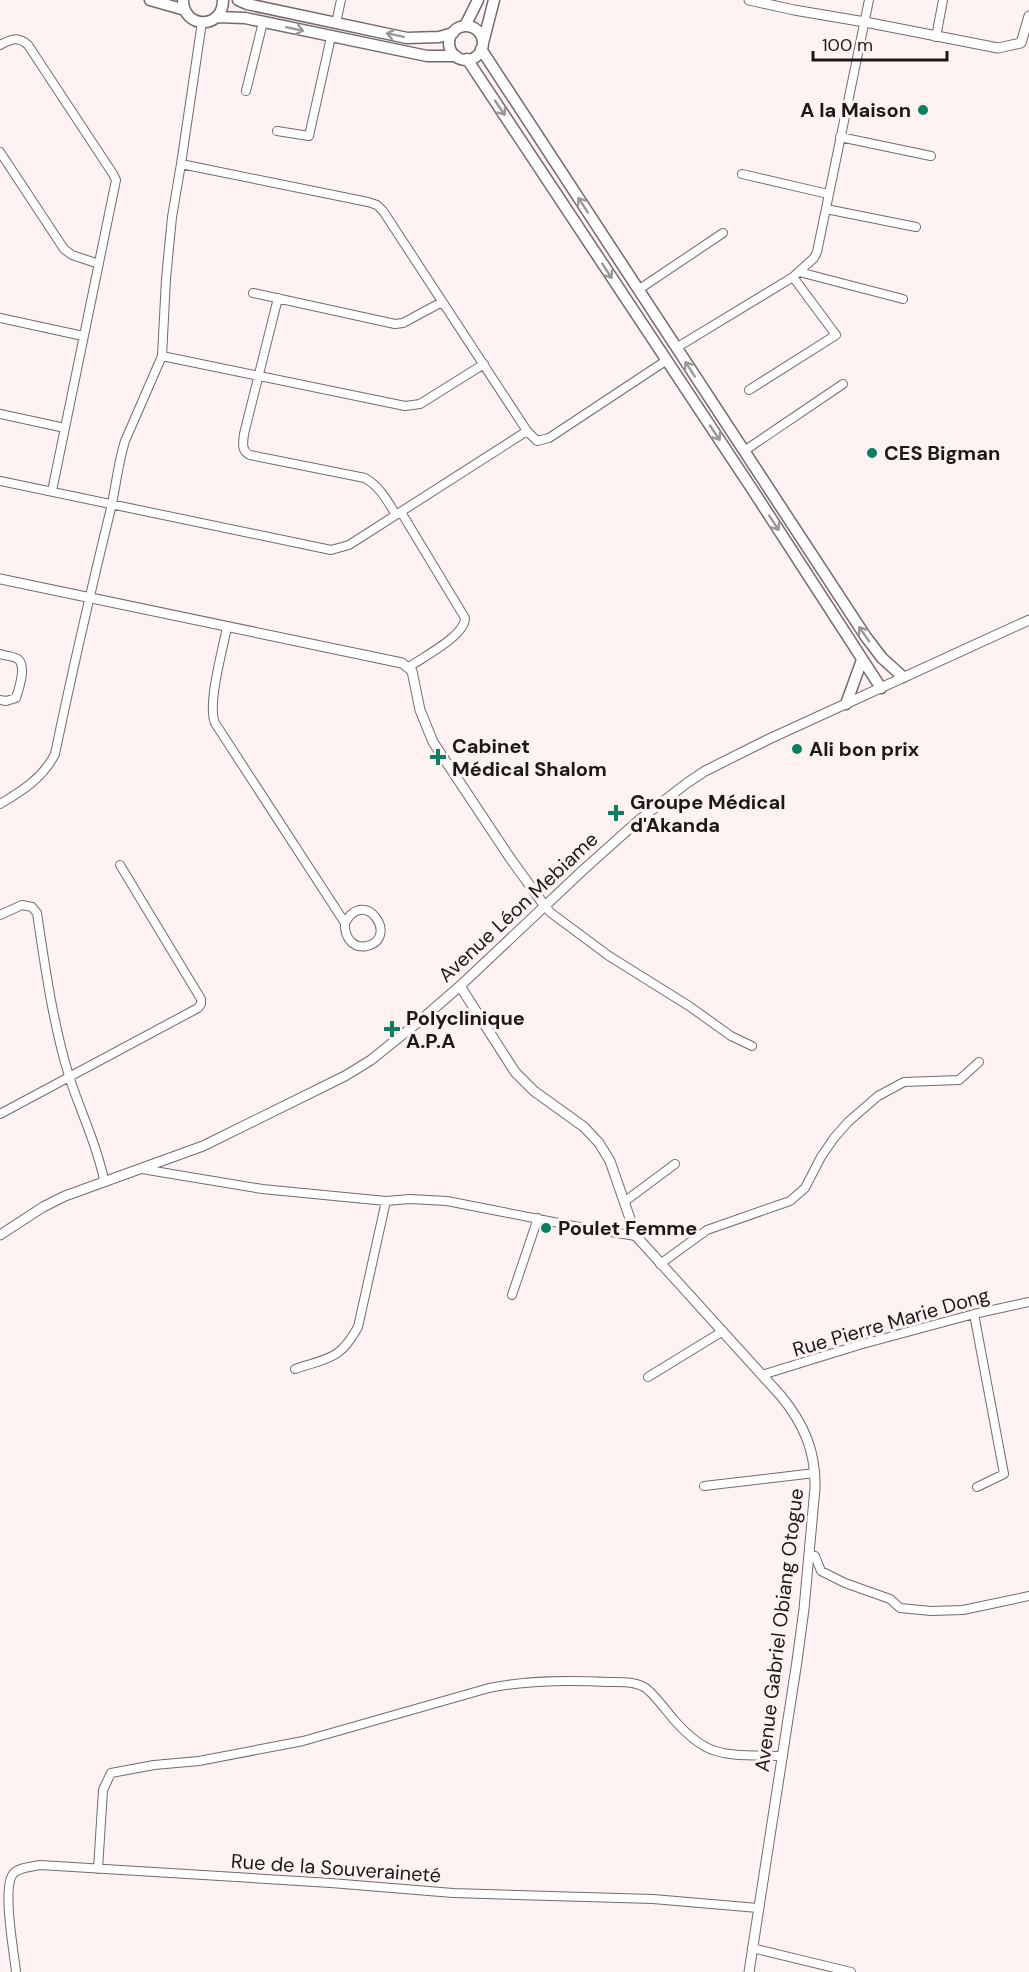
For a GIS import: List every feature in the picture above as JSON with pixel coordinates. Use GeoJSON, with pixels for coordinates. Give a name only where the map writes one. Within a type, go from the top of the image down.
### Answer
{"type":"FeatureCollection","features":[{"type":"Feature","properties":{"kind":"main road"},"geometry":{"type":"LineString","coordinates":[[150,0],[184,5],[191,18],[202,22],[217,17],[221,12],[223,0]]}},
{"type":"Feature","properties":{"kind":"main road"},"geometry":{"type":"LineString","coordinates":[[238,0],[247,4],[407,38],[430,38],[453,33],[465,26],[475,29],[482,38],[482,46],[638,290],[866,637],[882,658],[903,677]]}},
{"type":"Feature","properties":{"kind":"main road"},"geometry":{"type":"LineString","coordinates":[[465,26],[478,0]]}},
{"type":"Feature","properties":{"kind":"main road"},"geometry":{"type":"LineString","coordinates":[[217,17],[233,16],[427,56],[456,56],[467,59],[474,57],[482,46],[494,0]]}},
{"type":"Feature","properties":{"kind":"main road"},"geometry":{"type":"LineString","coordinates":[[453,33],[449,45],[456,56]]}},
{"type":"Feature","properties":{"kind":"main road"},"geometry":{"type":"LineString","coordinates":[[467,59],[881,688]]}},
{"type":"Feature","properties":{"kind":"main road"},"geometry":{"type":"LineString","coordinates":[[846,704],[862,660]]}},
{"type":"Feature","properties":{"kind":"street"},"geometry":{"type":"LineString","coordinates":[[336,23],[341,0]]}},
{"type":"Feature","properties":{"kind":"street"},"geometry":{"type":"LineString","coordinates":[[749,0],[998,48],[1022,43],[1029,18]]}},
{"type":"Feature","properties":{"kind":"street"},"geometry":{"type":"LineString","coordinates":[[676,348],[796,274],[814,258],[869,0]]}},
{"type":"Feature","properties":{"kind":"street"},"geometry":{"type":"LineString","coordinates":[[936,37],[943,0]]}},
{"type":"Feature","properties":{"kind":"street"},"geometry":{"type":"LineString","coordinates":[[0,804],[42,775],[55,754],[88,597],[112,505],[125,441],[162,357],[172,217],[202,22]]}},
{"type":"Feature","properties":{"kind":"street"},"geometry":{"type":"LineString","coordinates":[[246,91],[263,22]]}},
{"type":"Feature","properties":{"kind":"street"},"geometry":{"type":"LineString","coordinates":[[277,131],[309,136],[332,37]]}},
{"type":"Feature","properties":{"kind":"street"},"geometry":{"type":"LineString","coordinates":[[0,45],[12,38],[22,39],[28,45],[116,180],[52,491]]}},
{"type":"Feature","properties":{"kind":"street"},"geometry":{"type":"LineString","coordinates":[[840,137],[931,156]]}},
{"type":"Feature","properties":{"kind":"street"},"geometry":{"type":"LineString","coordinates":[[0,152],[64,249],[72,255],[99,264]]}},
{"type":"Feature","properties":{"kind":"street"},"geometry":{"type":"LineString","coordinates":[[181,164],[377,205],[527,431],[537,441],[549,438],[667,360]]}},
{"type":"Feature","properties":{"kind":"street"},"geometry":{"type":"LineString","coordinates":[[742,174],[828,194]]}},
{"type":"Feature","properties":{"kind":"street"},"geometry":{"type":"LineString","coordinates":[[826,208],[916,227]]}},
{"type":"Feature","properties":{"kind":"street"},"geometry":{"type":"LineString","coordinates":[[638,290],[723,232]]}},
{"type":"Feature","properties":{"kind":"street"},"geometry":{"type":"LineString","coordinates":[[796,274],[903,299]]}},
{"type":"Feature","properties":{"kind":"street"},"geometry":{"type":"LineString","coordinates":[[749,390],[836,335],[796,274]]}},
{"type":"Feature","properties":{"kind":"street"},"geometry":{"type":"LineString","coordinates":[[252,293],[395,324],[403,324],[442,302]]}},
{"type":"Feature","properties":{"kind":"street"},"geometry":{"type":"LineString","coordinates":[[278,298],[244,434],[243,449],[245,453],[364,478],[374,484],[398,514],[465,618],[465,623],[458,633],[409,667]]}},
{"type":"Feature","properties":{"kind":"street"},"geometry":{"type":"LineString","coordinates":[[0,318],[83,336]]}},
{"type":"Feature","properties":{"kind":"street"},"geometry":{"type":"LineString","coordinates":[[162,357],[411,406],[420,404],[484,364]]}},
{"type":"Feature","properties":{"kind":"street"},"geometry":{"type":"LineString","coordinates":[[744,451],[843,384]]}},
{"type":"Feature","properties":{"kind":"street"},"geometry":{"type":"LineString","coordinates":[[0,414],[65,428]]}},
{"type":"Feature","properties":{"kind":"street"},"geometry":{"type":"LineString","coordinates":[[0,481],[331,550],[349,544],[527,431]]}},
{"type":"Feature","properties":{"kind":"street"},"geometry":{"type":"LineString","coordinates":[[0,579],[402,663],[409,667],[414,677],[420,710],[433,742],[510,858],[551,913],[609,956],[689,1006],[731,1036],[752,1046]]}},
{"type":"Feature","properties":{"kind":"street","name":"Avenue Léon Mebiame"},"geometry":{"type":"LineString","coordinates":[[0,1235],[44,1207],[104,1180],[142,1169],[228,1134],[345,1076],[394,1042],[460,986],[544,905],[639,820],[705,771],[769,739],[1029,620]]}},
{"type":"Feature","properties":{"kind":"street"},"geometry":{"type":"LineString","coordinates":[[227,627],[212,716],[345,923],[347,938],[359,946],[367,946],[374,943],[381,930],[376,916],[362,910],[355,912],[345,923]]}},
{"type":"Feature","properties":{"kind":"street"},"geometry":{"type":"LineString","coordinates":[[0,654],[16,658],[20,661],[22,668],[16,698],[0,700]]}},
{"type":"Feature","properties":{"kind":"street"},"geometry":{"type":"LineString","coordinates":[[0,1114],[198,1008],[201,1004],[201,999],[120,865]]}},
{"type":"Feature","properties":{"kind":"street"},"geometry":{"type":"LineString","coordinates":[[0,915],[22,905],[32,907],[37,913],[69,1076],[101,1161],[104,1180]]}},
{"type":"Feature","properties":{"kind":"street","name":"Avenue Gabriel Obiang Otogue"},"geometry":{"type":"LineString","coordinates":[[460,986],[514,1072],[534,1091],[584,1127],[599,1143],[609,1161],[636,1236],[795,1412],[810,1444],[815,1473],[802,1620],[749,1972]]}},
{"type":"Feature","properties":{"kind":"street"},"geometry":{"type":"LineString","coordinates":[[660,1264],[707,1230],[790,1201],[805,1188],[834,1138],[848,1122],[878,1096],[904,1082],[959,1080],[980,1062]]}},
{"type":"Feature","properties":{"kind":"street"},"geometry":{"type":"LineString","coordinates":[[624,1202],[675,1164]]}},
{"type":"Feature","properties":{"kind":"street"},"geometry":{"type":"LineString","coordinates":[[142,1169],[262,1189],[386,1201],[410,1199],[447,1201],[636,1236]]}},
{"type":"Feature","properties":{"kind":"street"},"geometry":{"type":"LineString","coordinates":[[295,1369],[337,1355],[350,1342],[358,1327],[377,1233],[386,1201]]}},
{"type":"Feature","properties":{"kind":"street"},"geometry":{"type":"LineString","coordinates":[[512,1295],[538,1218]]}},
{"type":"Feature","properties":{"kind":"street","name":"Rue Pierre Marie Dong"},"geometry":{"type":"LineString","coordinates":[[762,1376],[859,1345],[974,1314],[1029,1302]]}},
{"type":"Feature","properties":{"kind":"street"},"geometry":{"type":"LineString","coordinates":[[974,1314],[1004,1474],[977,1487]]}},
{"type":"Feature","properties":{"kind":"street"},"geometry":{"type":"LineString","coordinates":[[648,1377],[723,1331]]}},
{"type":"Feature","properties":{"kind":"street"},"geometry":{"type":"LineString","coordinates":[[704,1486],[815,1473]]}},
{"type":"Feature","properties":{"kind":"street"},"geometry":{"type":"LineString","coordinates":[[809,1555],[815,1556],[820,1571],[844,1583],[890,1599],[900,1608],[931,1611],[963,1610],[1029,1596]]}},
{"type":"Feature","properties":{"kind":"street"},"geometry":{"type":"LineString","coordinates":[[98,1869],[103,1790],[111,1773],[154,1765],[199,1761],[303,1741],[478,1691],[518,1683],[584,1681],[635,1684],[645,1687],[694,1740],[708,1749],[724,1753],[783,1756]]}},
{"type":"Feature","properties":{"kind":"street","name":"Rue de la Souveraineté"},"geometry":{"type":"LineString","coordinates":[[16,1972],[8,1900],[9,1882],[14,1872],[40,1865],[453,1893],[653,1899],[758,1908]]}},
{"type":"Feature","properties":{"kind":"street"},"geometry":{"type":"LineString","coordinates":[[752,1948],[851,1972]]}},
{"type":"Feature","properties":{"kind":"place","name":"A la Maison"},"geometry":{"type":"Point","coordinates":[923,110]}},
{"type":"Feature","properties":{"kind":"place","name":"CES Bigman"},"geometry":{"type":"Point","coordinates":[872,453]}},
{"type":"Feature","properties":{"kind":"place","name":"Ali bon prix"},"geometry":{"type":"Point","coordinates":[797,749]}},
{"type":"Feature","properties":{"kind":"place","name":"Cabinet Médical Shalom"},"geometry":{"type":"Point","coordinates":[438,757]}},
{"type":"Feature","properties":{"kind":"place","name":"Groupe Médical d'Akanda"},"geometry":{"type":"Point","coordinates":[616,813]}},
{"type":"Feature","properties":{"kind":"place","name":"Polyclinique A.P.A"},"geometry":{"type":"Point","coordinates":[392,1029]}},
{"type":"Feature","properties":{"kind":"place","name":"Poulet Femme"},"geometry":{"type":"Point","coordinates":[546,1228]}}]}
